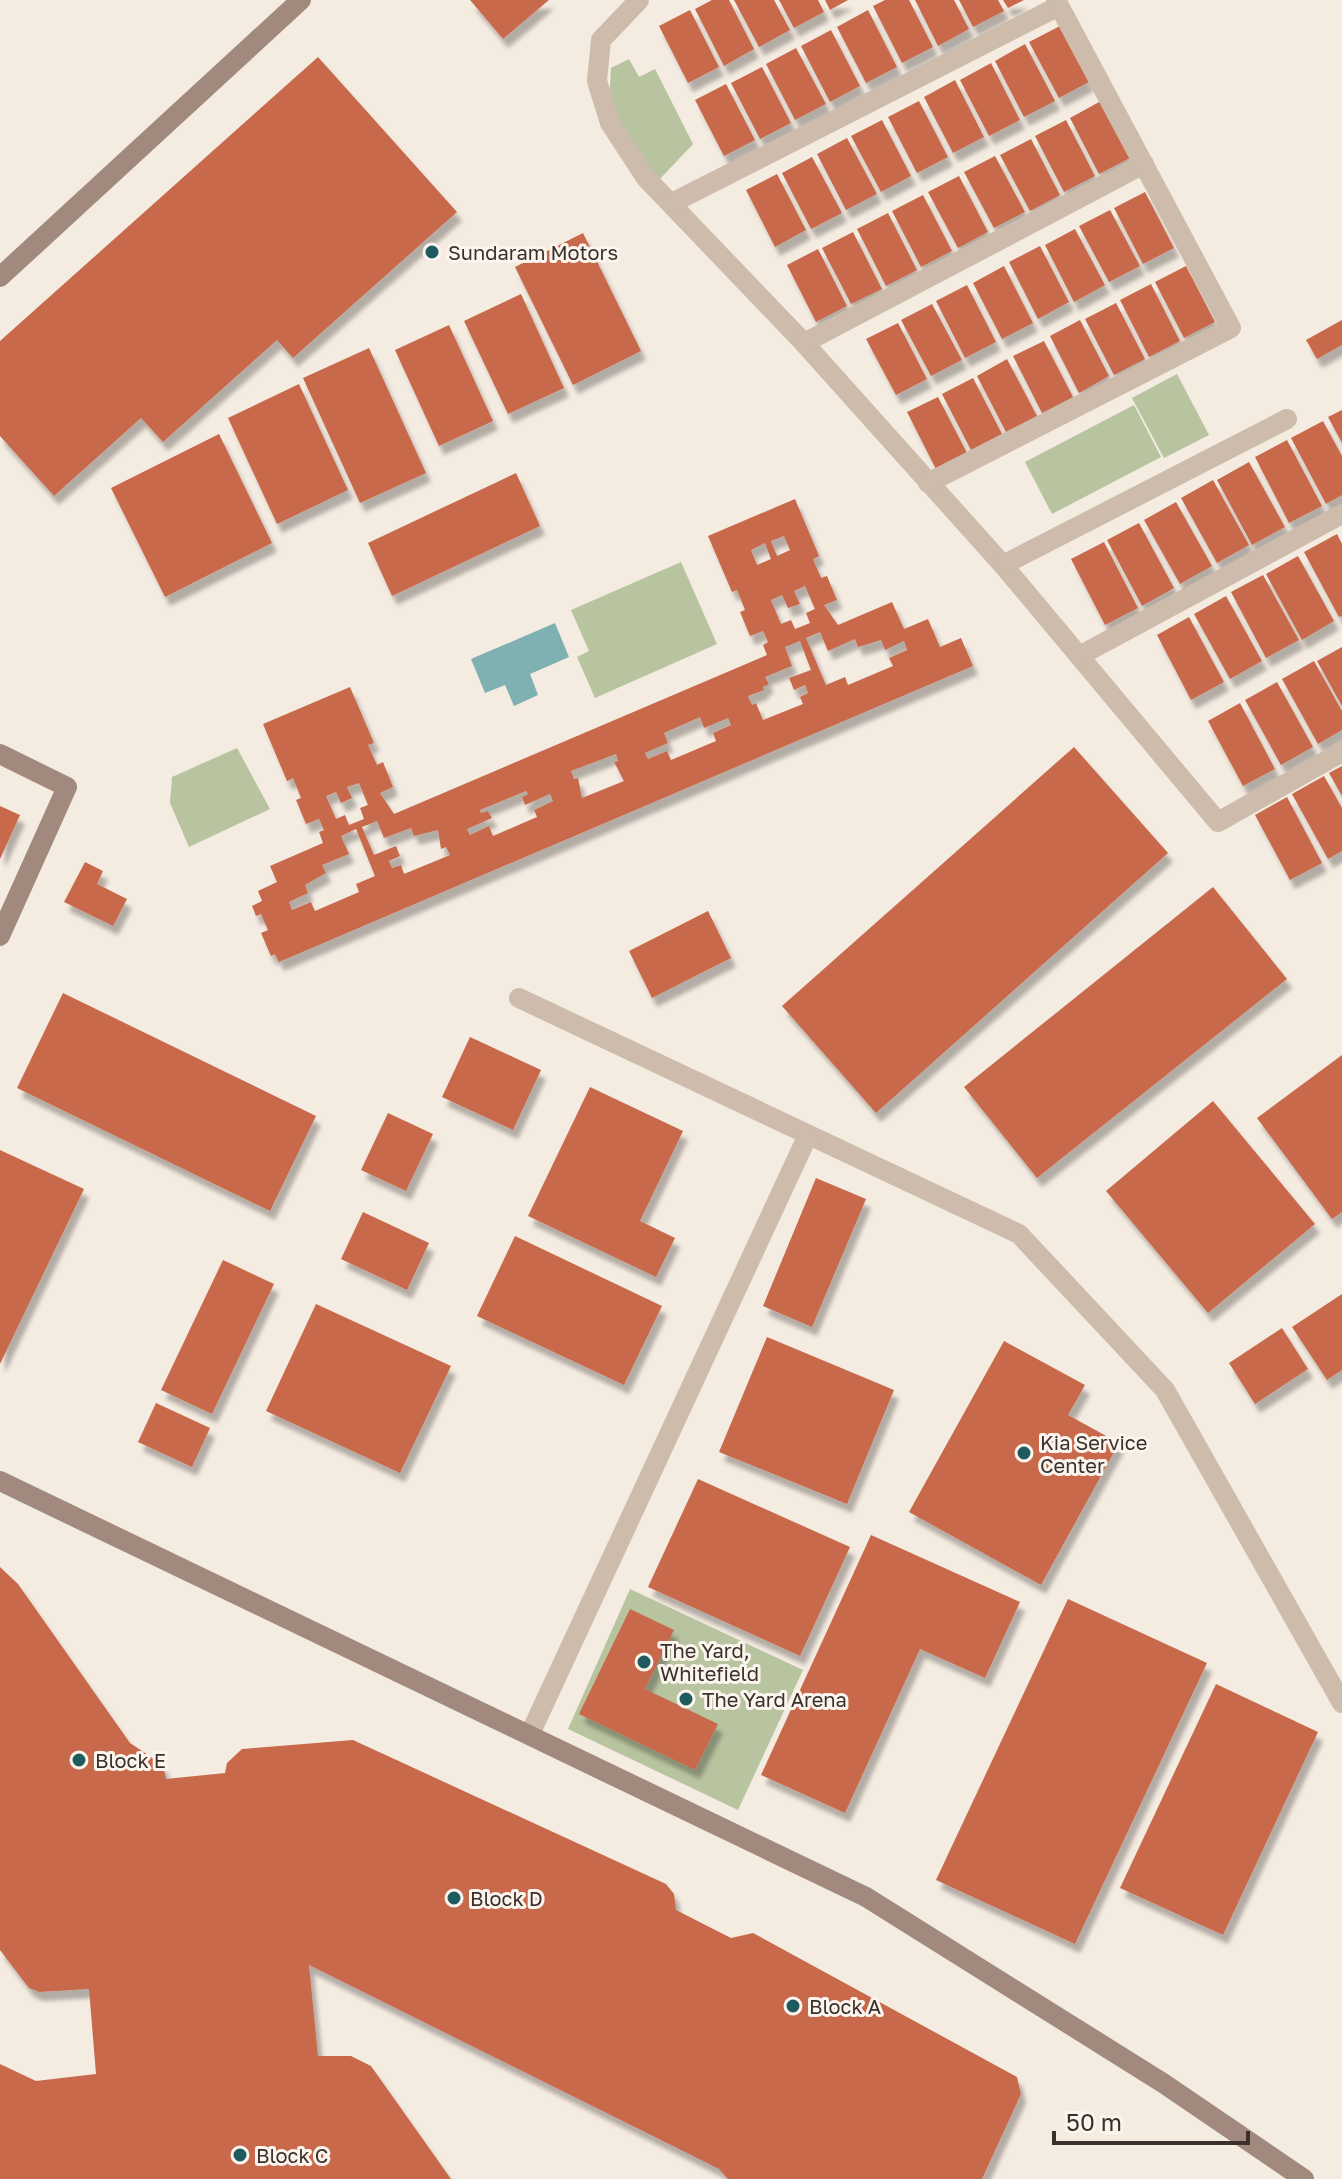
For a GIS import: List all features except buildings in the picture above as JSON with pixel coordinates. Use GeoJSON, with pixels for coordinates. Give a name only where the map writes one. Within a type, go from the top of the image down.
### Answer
{"type":"FeatureCollection","features":[{"type":"Feature","properties":{"kind":"street"},"geometry":{"type":"LineString","coordinates":[[0,277],[301,0]]}},
{"type":"Feature","properties":{"kind":"street"},"geometry":{"type":"LineString","coordinates":[[639,0],[601,40],[597,81],[610,123],[646,178],[804,343],[1003,565],[1218,822],[1342,752]]}},
{"type":"Feature","properties":{"kind":"street"},"geometry":{"type":"LineString","coordinates":[[672,203],[1058,3],[1231,328],[928,483]]}},
{"type":"Feature","properties":{"kind":"street"},"geometry":{"type":"LineString","coordinates":[[804,343],[1144,164]]}},
{"type":"Feature","properties":{"kind":"street"},"geometry":{"type":"LineString","coordinates":[[1003,565],[1287,419]]}},
{"type":"Feature","properties":{"kind":"street"},"geometry":{"type":"LineString","coordinates":[[1081,655],[1342,514]]}},
{"type":"Feature","properties":{"kind":"street"},"geometry":{"type":"LineString","coordinates":[[0,754],[67,787],[0,936]]}},
{"type":"Feature","properties":{"kind":"street"},"geometry":{"type":"LineString","coordinates":[[519,998],[1019,1234],[1165,1390],[1342,1703]]}},
{"type":"Feature","properties":{"kind":"street"},"geometry":{"type":"LineString","coordinates":[[530,1734],[808,1135]]}},
{"type":"Feature","properties":{"kind":"street"},"geometry":{"type":"LineString","coordinates":[[0,1481],[866,1897],[1163,2083],[1304,2179]]}},
{"type":"Feature","properties":{"kind":"green space"},"geometry":{"type":"Polygon","coordinates":[[[629,59],[639,77],[655,69],[693,144],[658,181],[609,105],[611,68],[629,59]]]}},
{"type":"Feature","properties":{"kind":"green space"},"geometry":{"type":"Polygon","coordinates":[[[1177,374],[1209,435],[1164,458],[1132,398],[1177,374]]]}},
{"type":"Feature","properties":{"kind":"green space"},"geometry":{"type":"Polygon","coordinates":[[[1134,405],[1161,457],[1052,514],[1025,462],[1134,405]]]}},
{"type":"Feature","properties":{"kind":"green space"},"geometry":{"type":"Polygon","coordinates":[[[681,562],[717,644],[595,698],[577,657],[589,651],[571,610],[681,562]]]}},
{"type":"Feature","properties":{"kind":"green space"},"geometry":{"type":"Polygon","coordinates":[[[237,748],[270,809],[189,847],[170,803],[172,777],[237,748]]]}},
{"type":"Feature","properties":{"kind":"green space","name":"The Yard Arena"},"geometry":{"type":"Polygon","coordinates":[[[630,1589],[803,1670],[738,1810],[568,1729],[630,1589]]]}},
{"type":"Feature","properties":{"kind":"water"},"geometry":{"type":"Polygon","coordinates":[[[555,623],[569,657],[530,674],[538,695],[514,706],[505,685],[485,693],[471,659],[555,623]]]}},
{"type":"Feature","properties":{"kind":"place","name":"Sundaram Motors"},"geometry":{"type":"Point","coordinates":[432,252]}},
{"type":"Feature","properties":{"kind":"place","name":"Kia Service Center"},"geometry":{"type":"Point","coordinates":[1024,1453]}},
{"type":"Feature","properties":{"kind":"place","name":"The Yard, Whitefield"},"geometry":{"type":"Point","coordinates":[644,1662]}},
{"type":"Feature","properties":{"kind":"place","name":"The Yard Arena"},"geometry":{"type":"Point","coordinates":[686,1699]}},
{"type":"Feature","properties":{"kind":"place","name":"Block E"},"geometry":{"type":"Point","coordinates":[79,1760]}},
{"type":"Feature","properties":{"kind":"place","name":"Block D"},"geometry":{"type":"Point","coordinates":[454,1898]}},
{"type":"Feature","properties":{"kind":"place","name":"Block A"},"geometry":{"type":"Point","coordinates":[793,2006]}},
{"type":"Feature","properties":{"kind":"place","name":"Block C"},"geometry":{"type":"Point","coordinates":[240,2155]}}]}
